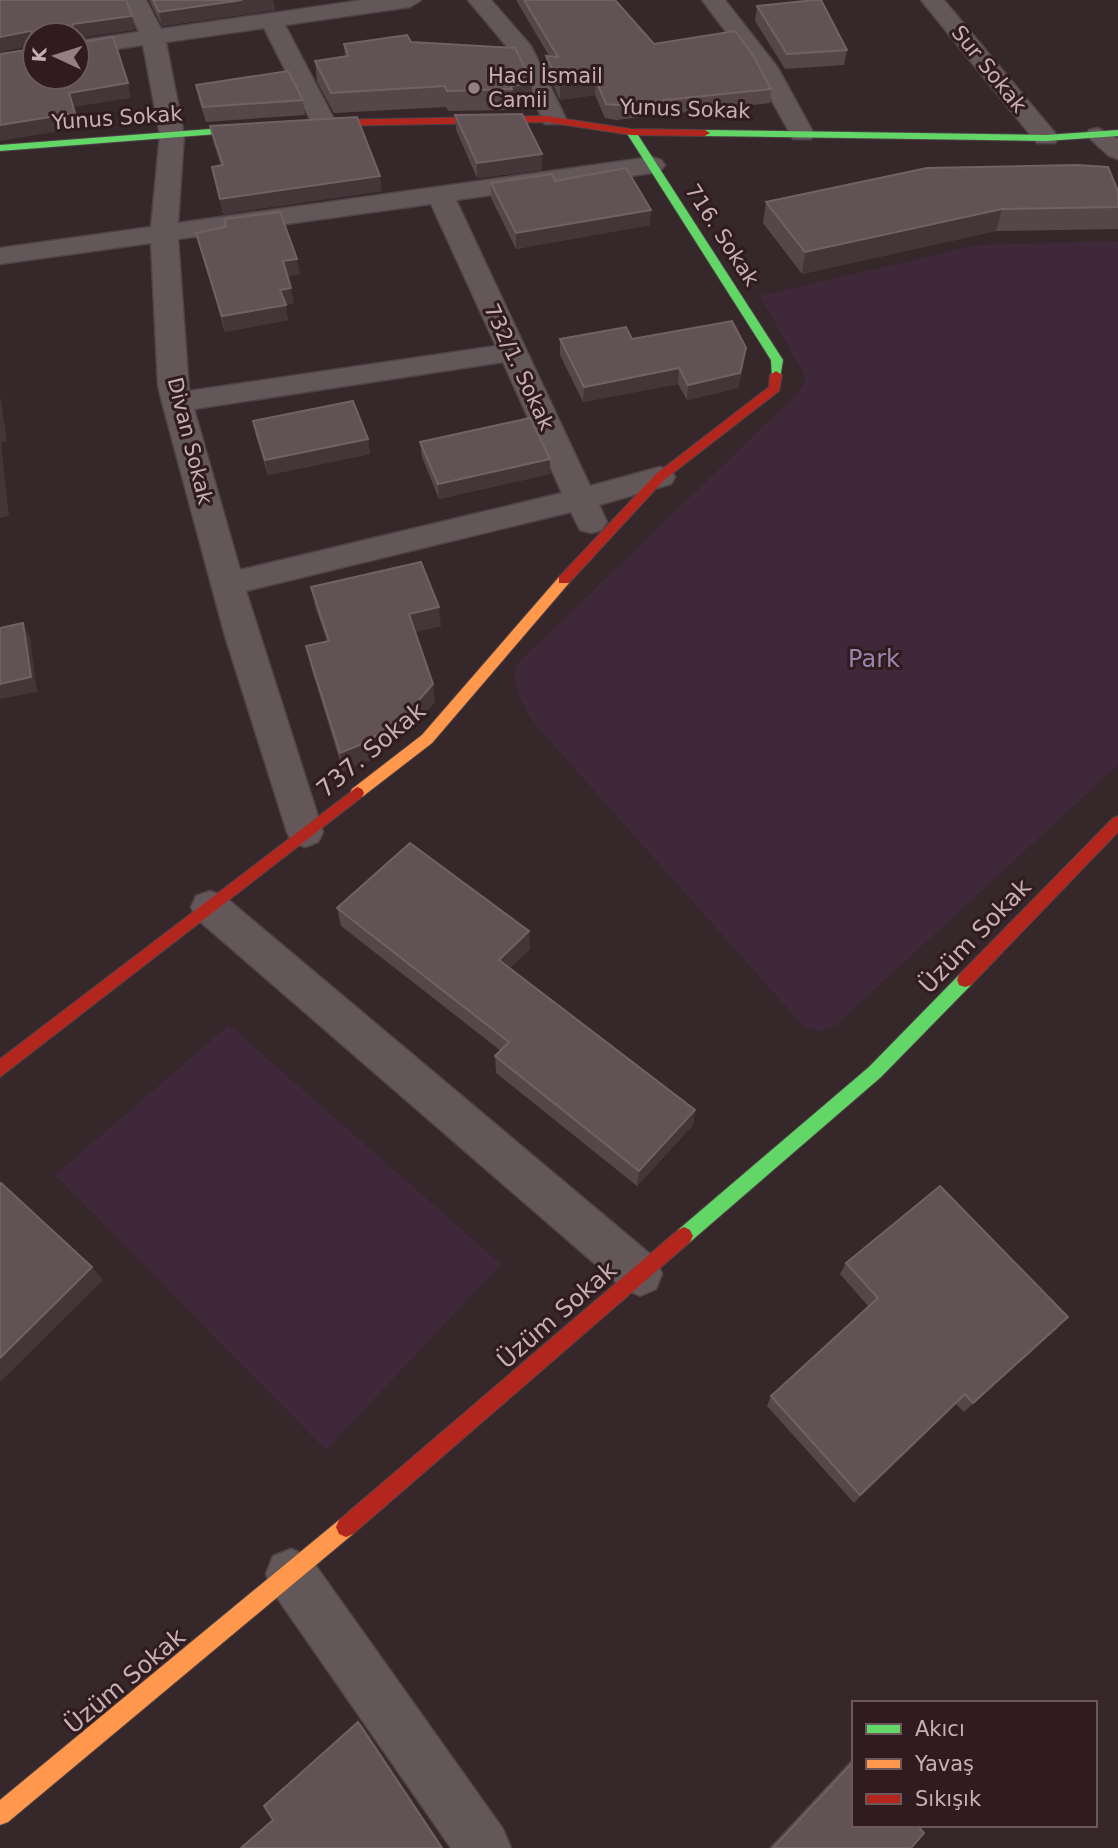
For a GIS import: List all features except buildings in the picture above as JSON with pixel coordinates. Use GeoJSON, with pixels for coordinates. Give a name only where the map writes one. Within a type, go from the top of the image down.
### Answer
{"type":"FeatureCollection","features":[{"type":"Feature","properties":{"kind":"street","name":"Divan Sokak"},"geometry":{"type":"LineString","coordinates":[[135,0],[153,37],[172,135],[164,235],[173,386],[228,584],[306,832]]}},
{"type":"Feature","properties":{"kind":"street"},"geometry":{"type":"LineString","coordinates":[[91,46],[410,0]]}},
{"type":"Feature","properties":{"kind":"street"},"geometry":{"type":"LineString","coordinates":[[479,0],[519,46],[554,119]]}},
{"type":"Feature","properties":{"kind":"street"},"geometry":{"type":"LineString","coordinates":[[713,0],[766,68],[802,134]]}},
{"type":"Feature","properties":{"kind":"street","name":"Sur Sokak"},"geometry":{"type":"LineString","coordinates":[[932,0],[1046,138]]}},
{"type":"Feature","properties":{"kind":"street"},"geometry":{"type":"LineString","coordinates":[[272,21],[324,123]]}},
{"type":"Feature","properties":{"kind":"street","name":"Yunus Sokak"},"geometry":{"type":"LineString","coordinates":[[0,148],[324,123],[554,119],[631,132],[1046,138],[1108,134]]}},
{"type":"Feature","properties":{"kind":"street","name":"716. Sokak"},"geometry":{"type":"LineString","coordinates":[[631,132],[777,360]]}},
{"type":"Feature","properties":{"kind":"street"},"geometry":{"type":"LineString","coordinates":[[1108,134],[1118,151]]}},
{"type":"Feature","properties":{"kind":"street"},"geometry":{"type":"LineString","coordinates":[[0,256],[164,235],[652,164]]}},
{"type":"Feature","properties":{"kind":"street","name":"732/1. Sokak"},"geometry":{"type":"LineString","coordinates":[[440,194],[599,540]]}},
{"type":"Feature","properties":{"kind":"street"},"geometry":{"type":"LineString","coordinates":[[177,401],[512,352]]}},
{"type":"Feature","properties":{"kind":"street","name":"737. Sokak"},"geometry":{"type":"LineString","coordinates":[[0,1069],[306,832],[363,792],[427,739],[599,540],[660,477],[775,388],[777,360]]}},
{"type":"Feature","properties":{"kind":"street"},"geometry":{"type":"LineString","coordinates":[[228,584],[581,499],[660,477]]}},
{"type":"Feature","properties":{"kind":"street","name":"Üzüm Sokak"},"geometry":{"type":"LineString","coordinates":[[0,1814],[291,1574],[874,1072],[1118,822]]}},
{"type":"Feature","properties":{"kind":"street"},"geometry":{"type":"LineString","coordinates":[[210,907],[640,1274]]}},
{"type":"Feature","properties":{"kind":"street"},"geometry":{"type":"LineString","coordinates":[[291,1574],[484,1848]]}},
{"type":"Feature","properties":{"kind":"green space","name":"Park"},"geometry":{"type":"Polygon","coordinates":[[[1118,241],[1118,765],[836,1025],[820,1031],[804,1027],[536,725],[517,689],[516,665],[800,391],[805,382],[804,375],[760,296],[977,245],[1118,241]]]}},
{"type":"Feature","properties":{"kind":"green space"},"geometry":{"type":"Polygon","coordinates":[[[229,1025],[501,1264],[326,1450],[55,1175],[229,1025]]]}},
{"type":"Feature","properties":{"kind":"traffic: fast"},"geometry":{"type":"LineString","coordinates":[[0,148],[264,128]]}},
{"type":"Feature","properties":{"kind":"traffic: fast"},"geometry":{"type":"LineString","coordinates":[[631,132],[777,360],[776,375]]}},
{"type":"Feature","properties":{"kind":"traffic: fast"},"geometry":{"type":"LineString","coordinates":[[705,133],[1046,138],[1118,133]]}},
{"type":"Feature","properties":{"kind":"traffic: fast"},"geometry":{"type":"LineString","coordinates":[[684,1236],[875,1072],[965,980]]}},
{"type":"Feature","properties":{"kind":"traffic: slow"},"geometry":{"type":"LineString","coordinates":[[357,793],[427,739],[564,580]]}},
{"type":"Feature","properties":{"kind":"traffic: slow"},"geometry":{"type":"LineString","coordinates":[[0,1814],[346,1527]]}},
{"type":"Feature","properties":{"kind":"traffic: jam"},"geometry":{"type":"LineString","coordinates":[[264,128],[324,123],[546,119],[631,132],[705,133]]}},
{"type":"Feature","properties":{"kind":"traffic: jam"},"geometry":{"type":"LineString","coordinates":[[564,580],[660,477],[775,388],[776,375]]}},
{"type":"Feature","properties":{"kind":"traffic: jam"},"geometry":{"type":"LineString","coordinates":[[0,1069],[357,793]]}},
{"type":"Feature","properties":{"kind":"traffic: jam"},"geometry":{"type":"LineString","coordinates":[[965,980],[1118,822]]}},
{"type":"Feature","properties":{"kind":"traffic: jam"},"geometry":{"type":"LineString","coordinates":[[346,1527],[684,1236]]}},
{"type":"Feature","properties":{"kind":"place","name":"Haci İsmail Camii"},"geometry":{"type":"Point","coordinates":[474,88]}}]}
